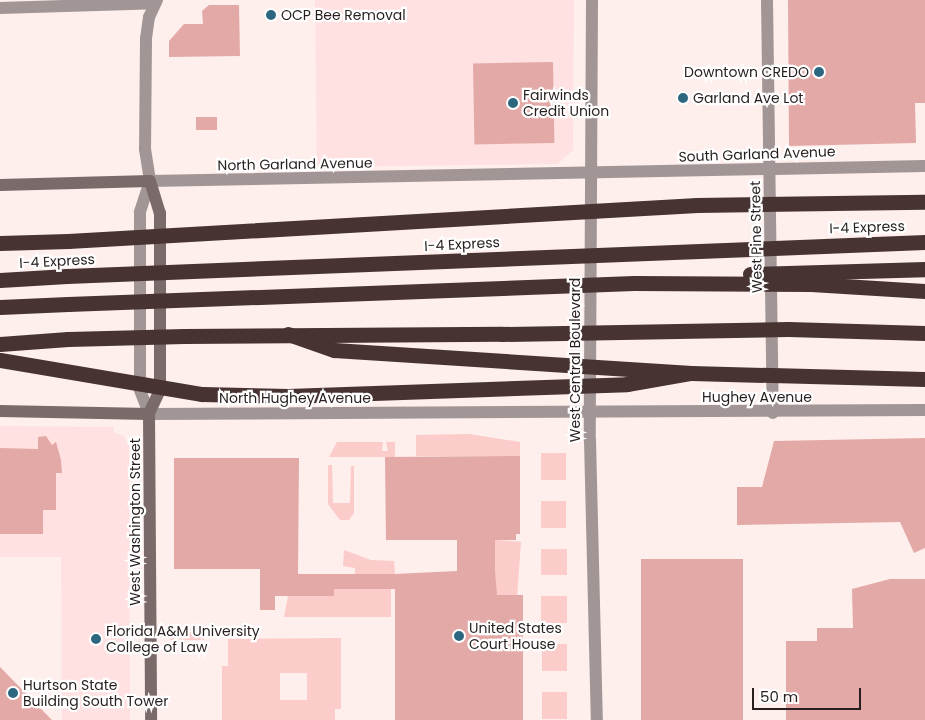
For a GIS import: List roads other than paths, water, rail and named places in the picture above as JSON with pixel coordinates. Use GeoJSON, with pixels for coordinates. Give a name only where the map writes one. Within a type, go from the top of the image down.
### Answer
{"type":"FeatureCollection","features":[{"type":"Feature","properties":{"kind":"highway"},"geometry":{"type":"LineString","coordinates":[[0,243],[697,205],[925,202]]}},
{"type":"Feature","properties":{"kind":"highway","name":"I-4 Express"},"geometry":{"type":"LineString","coordinates":[[0,280],[925,242]]}},
{"type":"Feature","properties":{"kind":"highway"},"geometry":{"type":"LineString","coordinates":[[634,283],[739,274],[925,269]]}},
{"type":"Feature","properties":{"kind":"highway"},"geometry":{"type":"LineString","coordinates":[[0,307],[634,283],[811,284],[925,290]]}},
{"type":"Feature","properties":{"kind":"highway"},"geometry":{"type":"LineString","coordinates":[[0,344],[68,339],[288,334],[788,329],[925,333]]}},
{"type":"Feature","properties":{"kind":"highway"},"geometry":{"type":"LineString","coordinates":[[288,334],[334,350],[691,373],[925,379]]}},
{"type":"Feature","properties":{"kind":"highway"},"geometry":{"type":"LineString","coordinates":[[0,360],[202,394],[278,396],[618,385],[691,373]]}},
{"type":"Feature","properties":{"kind":"main road","name":"North Garland Avenue"},"geometry":{"type":"LineString","coordinates":[[0,186],[150,181]]}},
{"type":"Feature","properties":{"kind":"main road","name":"West Washington Street"},"geometry":{"type":"LineString","coordinates":[[150,181],[160,213],[160,390],[149,414],[151,720]]}},
{"type":"Feature","properties":{"kind":"main road","name":"North Hughey Avenue"},"geometry":{"type":"LineString","coordinates":[[0,411],[149,414]]}},
{"type":"Feature","properties":{"kind":"street","name":"West Central Boulevard"},"geometry":{"type":"LineString","coordinates":[[592,0],[590,412],[597,720]]}},
{"type":"Feature","properties":{"kind":"street","name":"West Pine Street"},"geometry":{"type":"LineString","coordinates":[[767,0],[773,413]]}},
{"type":"Feature","properties":{"kind":"street"},"geometry":{"type":"LineString","coordinates":[[0,8],[156,2]]}},
{"type":"Feature","properties":{"kind":"street","name":"West Washington Street"},"geometry":{"type":"LineString","coordinates":[[149,414],[140,390],[140,212],[150,181],[145,149],[146,39],[156,2]]}},
{"type":"Feature","properties":{"kind":"street","name":"South Garland Avenue"},"geometry":{"type":"LineString","coordinates":[[591,175],[770,168],[925,166]]}},
{"type":"Feature","properties":{"kind":"street","name":"North Garland Avenue"},"geometry":{"type":"LineString","coordinates":[[150,181],[591,175]]}},
{"type":"Feature","properties":{"kind":"street","name":"Hughey Avenue"},"geometry":{"type":"LineString","coordinates":[[590,412],[773,413],[925,410]]}},
{"type":"Feature","properties":{"kind":"street","name":"North Hughey Avenue"},"geometry":{"type":"LineString","coordinates":[[149,414],[590,412]]}},
{"type":"Feature","properties":{"kind":"place","name":"OCP Bee Removal"},"geometry":{"type":"Point","coordinates":[271,15]}},
{"type":"Feature","properties":{"kind":"place","name":"Downtown CREDO"},"geometry":{"type":"Point","coordinates":[819,72]}},
{"type":"Feature","properties":{"kind":"place","name":"Garland Ave Lot"},"geometry":{"type":"Point","coordinates":[683,98]}},
{"type":"Feature","properties":{"kind":"place","name":"Fairwinds Credit Union"},"geometry":{"type":"Point","coordinates":[513,103]}},
{"type":"Feature","properties":{"kind":"place","name":"United States Court House"},"geometry":{"type":"Point","coordinates":[459,636]}},
{"type":"Feature","properties":{"kind":"place","name":"Florida A&M University College of Law"},"geometry":{"type":"Point","coordinates":[96,639]}},
{"type":"Feature","properties":{"kind":"place","name":"Hurtson State Building South Tower"},"geometry":{"type":"Point","coordinates":[13,693]}}]}
